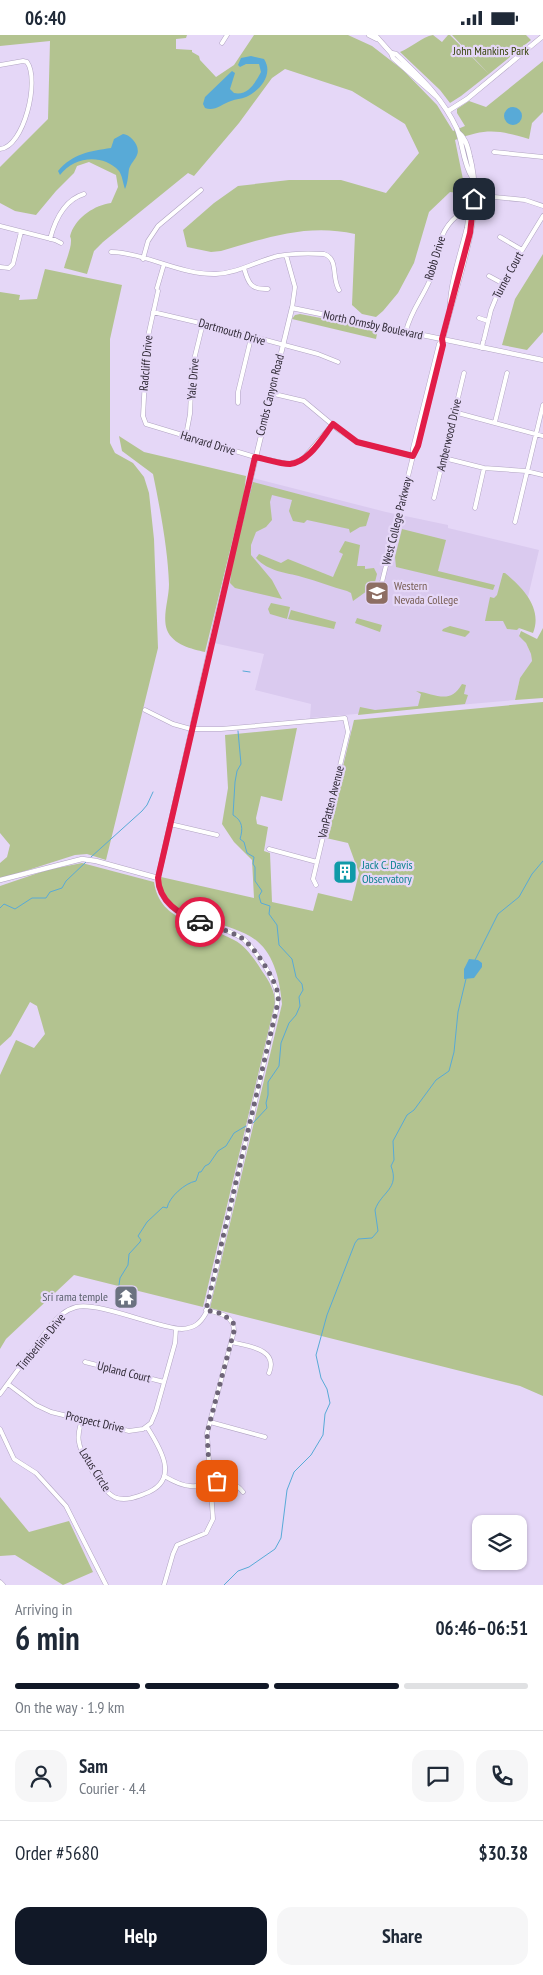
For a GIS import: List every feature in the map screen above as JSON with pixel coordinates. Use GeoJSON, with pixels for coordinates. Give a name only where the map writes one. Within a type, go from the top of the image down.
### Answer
{"type":"FeatureCollection","features":[{"type":"Feature","properties":{"kind":"street"},"geometry":{"type":"LineString","coordinates":[[222,43],[227,35]]}},
{"type":"Feature","properties":{"kind":"street","name":"West College Parkway"},"geometry":{"type":"LineString","coordinates":[[369,35],[376,37],[391,53],[396,54],[424,81],[448,111],[459,133],[468,170],[473,178],[474,196],[470,206],[450,309],[442,339],[443,345],[381,586]]}},
{"type":"Feature","properties":{"kind":"street"},"geometry":{"type":"LineString","coordinates":[[448,111],[467,99],[543,36]]}},
{"type":"Feature","properties":{"kind":"street"},"geometry":{"type":"LineString","coordinates":[[0,65],[27,62],[30,67],[31,87],[29,109],[23,125],[8,146],[0,149]]}},
{"type":"Feature","properties":{"kind":"street"},"geometry":{"type":"LineString","coordinates":[[494,152],[543,157]]}},
{"type":"Feature","properties":{"kind":"street"},"geometry":{"type":"LineString","coordinates":[[143,259],[148,241],[158,226],[201,190]]}},
{"type":"Feature","properties":{"kind":"street"},"geometry":{"type":"LineString","coordinates":[[50,239],[54,222],[60,212],[77,196],[84,194]]}},
{"type":"Feature","properties":{"kind":"street"},"geometry":{"type":"LineString","coordinates":[[474,196],[525,200],[543,206]]}},
{"type":"Feature","properties":{"kind":"street","name":"Robb Drive"},"geometry":{"type":"LineString","coordinates":[[406,331],[411,315],[430,278],[443,231],[448,223],[457,216]]}},
{"type":"Feature","properties":{"kind":"street","name":"Turner Court"},"geometry":{"type":"LineString","coordinates":[[483,343],[488,321],[502,283],[543,216]]}},
{"type":"Feature","properties":{"kind":"street"},"geometry":{"type":"LineString","coordinates":[[0,226],[61,243]]}},
{"type":"Feature","properties":{"kind":"street"},"geometry":{"type":"LineString","coordinates":[[0,267],[6,268],[12,264],[21,231]]}},
{"type":"Feature","properties":{"kind":"street"},"geometry":{"type":"LineString","coordinates":[[500,237],[522,250]]}},
{"type":"Feature","properties":{"kind":"street"},"geometry":{"type":"LineString","coordinates":[[111,252],[214,274],[244,268],[286,255],[304,253],[328,255],[333,263],[334,278],[339,290]]}},
{"type":"Feature","properties":{"kind":"street"},"geometry":{"type":"LineString","coordinates":[[286,255],[295,287],[292,308]]}},
{"type":"Feature","properties":{"kind":"street","name":"Radcliff Drive"},"geometry":{"type":"LineString","coordinates":[[156,428],[146,424],[143,416],[147,341],[164,264]]}},
{"type":"Feature","properties":{"kind":"street"},"geometry":{"type":"LineString","coordinates":[[244,268],[247,280],[251,285],[260,289],[268,289]]}},
{"type":"Feature","properties":{"kind":"street"},"geometry":{"type":"LineString","coordinates":[[489,276],[502,283]]}},
{"type":"Feature","properties":{"kind":"street","name":"North Ormsby Boulevard"},"geometry":{"type":"LineString","coordinates":[[292,308],[442,339],[483,343],[543,360]]}},
{"type":"Feature","properties":{"kind":"street","name":"Combs Canyon Road"},"geometry":{"type":"LineString","coordinates":[[158,878],[270,393],[292,308]]}},
{"type":"Feature","properties":{"kind":"street","name":"Dartmouth Drive"},"geometry":{"type":"LineString","coordinates":[[153,312],[203,323],[282,346],[318,354],[338,362]]}},
{"type":"Feature","properties":{"kind":"street"},"geometry":{"type":"LineString","coordinates":[[479,318],[488,321]]}},
{"type":"Feature","properties":{"kind":"street","name":"Yale Drive"},"geometry":{"type":"LineString","coordinates":[[186,435],[190,413],[192,368],[203,323]]}},
{"type":"Feature","properties":{"kind":"street"},"geometry":{"type":"LineString","coordinates":[[238,403],[238,392],[251,337]]}},
{"type":"Feature","properties":{"kind":"street","name":"Amberwood Drive"},"geometry":{"type":"LineString","coordinates":[[434,498],[464,373]]}},
{"type":"Feature","properties":{"kind":"street"},"geometry":{"type":"LineString","coordinates":[[495,423],[508,373]]}},
{"type":"Feature","properties":{"kind":"street"},"geometry":{"type":"LineString","coordinates":[[270,393],[304,401],[357,442],[413,456]]}},
{"type":"Feature","properties":{"kind":"street"},"geometry":{"type":"LineString","coordinates":[[515,522],[543,405]]}},
{"type":"Feature","properties":{"kind":"street"},"geometry":{"type":"LineString","coordinates":[[454,412],[543,437]]}},
{"type":"Feature","properties":{"kind":"street","name":"Harvard Drive"},"geometry":{"type":"LineString","coordinates":[[156,428],[186,435],[255,457],[289,464],[298,462],[309,454],[333,424]]}},
{"type":"Feature","properties":{"kind":"street"},"geometry":{"type":"LineString","coordinates":[[444,458],[484,468],[526,471],[543,475]]}},
{"type":"Feature","properties":{"kind":"street"},"geometry":{"type":"LineString","coordinates":[[474,508],[484,468]]}},
{"type":"Feature","properties":{"kind":"street"},"geometry":{"type":"LineString","coordinates":[[145,709],[173,724],[192,729]]}},
{"type":"Feature","properties":{"kind":"street","name":"VanPatten Avenue"},"geometry":{"type":"LineString","coordinates":[[192,729],[221,729],[345,719],[348,732],[313,879],[316,885]]}},
{"type":"Feature","properties":{"kind":"street"},"geometry":{"type":"LineString","coordinates":[[170,824],[217,835]]}},
{"type":"Feature","properties":{"kind":"street"},"geometry":{"type":"LineString","coordinates":[[269,849],[317,862]]}},
{"type":"Feature","properties":{"kind":"street"},"geometry":{"type":"LineString","coordinates":[[0,880],[82,859],[158,878],[162,897],[171,906],[193,919],[231,933],[246,941],[277,989],[276,1011],[206,1310],[203,1319],[195,1326],[176,1329],[156,1411],[151,1423],[147,1427],[165,1460],[164,1477],[188,1486],[223,1481],[240,1487],[243,1492]]}},
{"type":"Feature","properties":{"kind":"street","name":"Timberline Drive"},"geometry":{"type":"LineString","coordinates":[[0,1394],[58,1316],[76,1307],[92,1307],[176,1329]]}},
{"type":"Feature","properties":{"kind":"street"},"geometry":{"type":"LineString","coordinates":[[164,1585],[178,1545],[186,1540],[200,1537],[206,1533],[212,1524],[206,1443],[234,1324],[220,1313],[206,1310]]}},
{"type":"Feature","properties":{"kind":"street"},"geometry":{"type":"LineString","coordinates":[[231,1342],[260,1349],[267,1353],[272,1363],[269,1373]]}},
{"type":"Feature","properties":{"kind":"street","name":"Upland Court"},"geometry":{"type":"LineString","coordinates":[[85,1362],[164,1383]]}},
{"type":"Feature","properties":{"kind":"street","name":"Prospect Drive"},"geometry":{"type":"LineString","coordinates":[[8,1384],[45,1409],[129,1431],[147,1427]]}},
{"type":"Feature","properties":{"kind":"street","name":"Lotus Circle"},"geometry":{"type":"LineString","coordinates":[[82,1419],[78,1438],[79,1445],[101,1484],[111,1495],[120,1499],[143,1494],[154,1489],[164,1477]]}},
{"type":"Feature","properties":{"kind":"street"},"geometry":{"type":"LineString","coordinates":[[210,1421],[265,1437]]}},
{"type":"Feature","properties":{"kind":"street"},"geometry":{"type":"LineString","coordinates":[[0,1429],[12,1455],[21,1464],[36,1473],[66,1506],[106,1585]]}},
{"type":"Feature","properties":{"kind":"street"},"geometry":{"type":"LineString","coordinates":[[0,1581],[3,1585]]}},
{"type":"Feature","properties":{"kind":"shaded area","name":"Western Nevada College"},"geometry":{"type":"Polygon","coordinates":[[[253,478],[386,512],[448,525],[448,528],[539,550],[519,635],[526,643],[532,662],[520,678],[515,700],[310,718],[311,704],[255,690],[264,654],[214,643],[253,478]]]}},
{"type":"Feature","properties":{"kind":"green space"},"geometry":{"type":"Polygon","coordinates":[[[0,35],[187,35],[186,38],[176,39],[176,49],[192,50],[216,77],[234,65],[254,35],[348,35],[372,46],[403,70],[437,105],[453,131],[465,126],[457,113],[457,109],[469,101],[486,107],[543,61],[543,112],[532,123],[529,139],[500,132],[484,132],[455,140],[466,194],[450,192],[429,212],[414,263],[398,293],[376,317],[362,314],[352,305],[355,234],[320,230],[287,233],[211,252],[187,247],[183,230],[214,203],[238,186],[289,180],[341,180],[386,193],[419,153],[405,124],[352,91],[285,69],[272,78],[239,123],[194,176],[188,173],[94,251],[87,274],[64,268],[70,247],[70,235],[74,227],[87,213],[99,206],[111,203],[118,187],[116,175],[89,162],[77,166],[74,173],[36,215],[15,211],[0,203],[0,167],[48,119],[50,41],[0,46],[0,35]]]}},
{"type":"Feature","properties":{"kind":"green space"},"geometry":{"type":"Polygon","coordinates":[[[433,35],[442,42],[450,35],[489,74],[450,103],[440,90],[400,52],[433,35]]]}},
{"type":"Feature","properties":{"kind":"green space","name":"John Mankins Park"},"geometry":{"type":"Polygon","coordinates":[[[452,35],[526,35],[531,40],[489,74],[452,35]]]}},
{"type":"Feature","properties":{"kind":"green space"},"geometry":{"type":"Polygon","coordinates":[[[543,254],[543,332],[527,350],[502,345],[515,299],[543,254]]]}},
{"type":"Feature","properties":{"kind":"green space"},"geometry":{"type":"Polygon","coordinates":[[[45,269],[122,285],[110,339],[110,443],[115,453],[133,463],[144,477],[149,493],[154,539],[158,648],[106,860],[87,854],[75,855],[0,879],[0,863],[7,857],[10,845],[0,833],[0,292],[20,295],[19,300],[37,299],[45,269]]]}},
{"type":"Feature","properties":{"kind":"green space"},"geometry":{"type":"Polygon","coordinates":[[[300,314],[378,329],[376,339],[292,319],[295,315],[300,314]]]}},
{"type":"Feature","properties":{"kind":"green space"},"geometry":{"type":"Polygon","coordinates":[[[119,436],[144,452],[246,476],[244,494],[205,652],[178,643],[167,630],[165,619],[169,584],[167,557],[153,474],[122,451],[119,436]]]}},
{"type":"Feature","properties":{"kind":"green space"},"geometry":{"type":"Polygon","coordinates":[[[253,482],[370,513],[366,526],[350,533],[349,529],[307,520],[304,523],[293,521],[289,511],[292,500],[272,495],[270,502],[272,520],[266,527],[256,532],[251,545],[251,555],[272,580],[282,599],[235,588],[230,583],[232,564],[253,482]]]}},
{"type":"Feature","properties":{"kind":"green space"},"geometry":{"type":"Polygon","coordinates":[[[402,529],[446,540],[438,571],[495,585],[493,590],[396,567],[395,557],[402,529]]]}},
{"type":"Feature","properties":{"kind":"green space"},"geometry":{"type":"Polygon","coordinates":[[[345,541],[360,545],[357,566],[365,566],[365,569],[374,568],[377,574],[374,586],[353,601],[351,593],[347,591],[272,569],[256,558],[259,554],[281,563],[288,559],[333,577],[343,554],[339,552],[345,541]]]}},
{"type":"Feature","properties":{"kind":"green space"},"geometry":{"type":"Polygon","coordinates":[[[503,573],[518,585],[533,607],[535,624],[533,633],[519,628],[517,630],[507,629],[503,621],[485,621],[490,597],[494,598],[497,595],[503,573]]]}},
{"type":"Feature","properties":{"kind":"green space"},"geometry":{"type":"Polygon","coordinates":[[[271,603],[290,607],[287,619],[270,614],[268,609],[271,603]]]}},
{"type":"Feature","properties":{"kind":"green space"},"geometry":{"type":"Polygon","coordinates":[[[291,610],[336,622],[334,629],[288,619],[291,610]]]}},
{"type":"Feature","properties":{"kind":"green space"},"geometry":{"type":"Polygon","coordinates":[[[357,618],[382,625],[380,632],[355,623],[357,618]]]}},
{"type":"Feature","properties":{"kind":"green space"},"geometry":{"type":"Polygon","coordinates":[[[450,626],[470,632],[465,637],[442,631],[450,626]]]}},
{"type":"Feature","properties":{"kind":"green space"},"geometry":{"type":"Polygon","coordinates":[[[543,628],[543,698],[515,700],[520,678],[532,661],[526,643],[519,636],[521,631],[537,639],[543,628]]]}},
{"type":"Feature","properties":{"kind":"green space"},"geometry":{"type":"Polygon","coordinates":[[[462,684],[466,685],[464,694],[468,695],[465,704],[358,715],[360,707],[375,710],[418,706],[421,694],[416,691],[442,697],[453,694],[462,684]]]}},
{"type":"Feature","properties":{"kind":"green space"},"geometry":{"type":"Polygon","coordinates":[[[543,702],[543,1396],[520,1386],[210,1308],[282,1004],[276,970],[263,947],[247,934],[195,916],[173,905],[164,894],[161,877],[254,898],[252,860],[234,842],[222,824],[228,788],[225,735],[297,728],[282,801],[261,796],[256,818],[257,824],[268,827],[264,851],[270,853],[272,902],[313,911],[318,893],[352,901],[359,873],[348,843],[326,838],[354,720],[543,702]]]}},
{"type":"Feature","properties":{"kind":"green space"},"geometry":{"type":"Polygon","coordinates":[[[82,863],[154,882],[158,896],[174,914],[222,934],[238,943],[250,954],[273,990],[275,1003],[203,1307],[74,1275],[6,1339],[0,1349],[0,1075],[16,1040],[34,1048],[45,1034],[37,1006],[30,1002],[11,1036],[0,1046],[0,886],[47,870],[82,863]]]}},
{"type":"Feature","properties":{"kind":"green space"},"geometry":{"type":"Polygon","coordinates":[[[0,1497],[29,1532],[69,1521],[93,1572],[63,1585],[15,1555],[0,1556],[0,1497]]]}},
{"type":"Feature","properties":{"kind":"water"},"geometry":{"type":"Polygon","coordinates":[[[251,56],[264,59],[267,65],[264,81],[256,91],[246,97],[215,108],[205,108],[203,104],[205,97],[232,71],[235,73],[230,89],[234,93],[243,93],[250,88],[261,72],[259,64],[246,64],[240,67],[238,65],[241,58],[251,56]]]}},
{"type":"Feature","properties":{"kind":"water"},"geometry":{"type":"Polygon","coordinates":[[[513,107],[519,110],[522,116],[519,122],[513,125],[507,122],[504,116],[507,110],[513,107]]]}},
{"type":"Feature","properties":{"kind":"water"},"geometry":{"type":"Polygon","coordinates":[[[123,134],[129,136],[134,141],[138,152],[129,169],[125,189],[119,171],[105,161],[88,159],[80,161],[73,164],[60,175],[58,171],[63,165],[75,157],[111,148],[114,139],[123,134]]]}},
{"type":"Feature","properties":{"kind":"water"},"geometry":{"type":"Polygon","coordinates":[[[469,959],[478,960],[482,963],[482,967],[474,978],[464,979],[464,969],[469,959]]]}},
{"type":"Feature","properties":{"kind":"waterway"},"geometry":{"type":"LineString","coordinates":[[243,671],[250,672]]}},
{"type":"Feature","properties":{"kind":"waterway"},"geometry":{"type":"LineString","coordinates":[[238,731],[241,764],[237,771],[235,782],[233,815],[239,820],[241,825],[240,839],[244,842],[247,853],[254,857],[255,881],[262,891],[259,896],[261,903],[270,906],[269,914],[277,925],[279,945],[292,959],[296,977],[302,984],[303,990],[299,997],[300,1006],[296,1015],[289,1023],[281,1043],[279,1066],[268,1082],[267,1108],[253,1123]]}},
{"type":"Feature","properties":{"kind":"waterway"},"geometry":{"type":"LineString","coordinates":[[91,857],[142,811],[153,792]]}},
{"type":"Feature","properties":{"kind":"waterway"},"geometry":{"type":"LineString","coordinates":[[475,960],[498,914],[519,897],[532,874],[543,861]]}},
{"type":"Feature","properties":{"kind":"waterway"},"geometry":{"type":"LineString","coordinates":[[0,908],[4,904],[15,909],[32,898],[46,898],[50,892],[62,888],[66,881],[86,862]]}},
{"type":"Feature","properties":{"kind":"waterway"},"geometry":{"type":"LineString","coordinates":[[224,1585],[238,1571],[249,1567],[275,1549],[281,1538],[287,1490],[294,1472],[311,1455],[323,1435],[325,1414],[330,1403],[327,1389],[321,1378],[316,1355],[327,1315],[355,1243],[358,1239],[372,1238],[378,1231],[375,1210],[389,1190],[393,1180],[391,1166],[394,1160],[393,1141],[407,1115],[414,1110],[436,1080],[449,1071],[454,1052],[458,1012],[466,979]]}},
{"type":"Feature","properties":{"kind":"waterway"},"geometry":{"type":"LineString","coordinates":[[119,1285],[120,1278],[128,1265],[129,1254],[140,1242],[141,1240],[138,1236],[147,1222],[163,1207],[167,1208],[171,1199],[178,1191],[196,1181],[199,1172],[209,1164],[218,1151],[226,1146],[234,1133],[246,1126]]}},
{"type":"Feature","properties":{"kind":"way so far"},"geometry":{"type":"LineString","coordinates":[[200,922],[241,937],[246,941],[262,962],[277,989],[278,996],[278,1003],[206,1310],[223,1314],[234,1324],[234,1331],[207,1433],[206,1443],[210,1483],[217,1481]]}},
{"type":"Feature","properties":{"kind":"place","name":"Western Nevada College"},"geometry":{"type":"Point","coordinates":[377,593]}},
{"type":"Feature","properties":{"kind":"place","name":"Jack C. Davis Observatory"},"geometry":{"type":"Point","coordinates":[345,872]}},
{"type":"Feature","properties":{"kind":"place","name":"Sri rama temple"},"geometry":{"type":"Point","coordinates":[126,1297]}},
{"type":"Feature","properties":{"kind":"route"},"geometry":{"type":"LineString","coordinates":[[200,922],[183,915],[162,897],[159,891],[158,878],[255,457],[289,464],[298,462],[309,454],[333,424],[357,442],[413,456],[418,446],[443,345],[442,339],[470,233],[474,199]]}}]}
